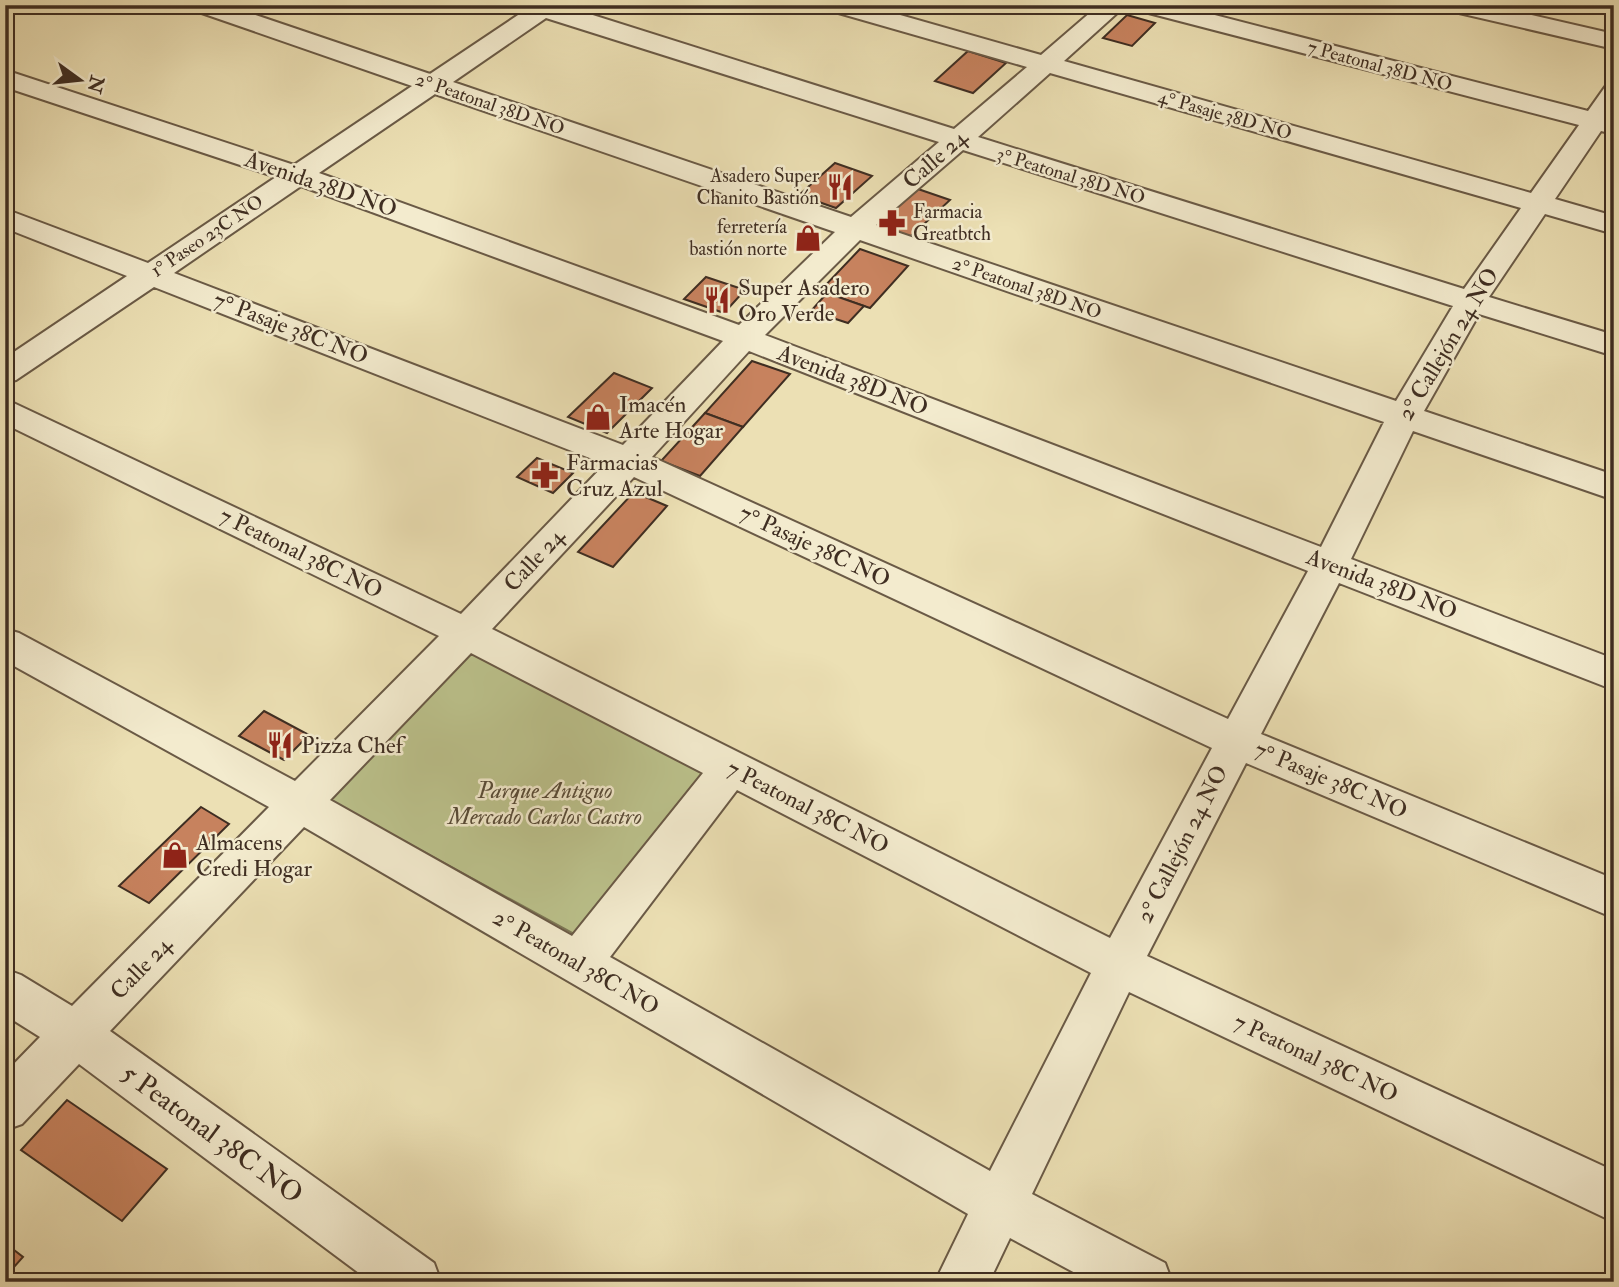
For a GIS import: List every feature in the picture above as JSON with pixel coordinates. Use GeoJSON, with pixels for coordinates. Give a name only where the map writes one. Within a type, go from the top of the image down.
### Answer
{"type":"FeatureCollection","features":[{"type":"Feature","properties":{"kind":"street","name":"2° Peatonal 38D NO"},"geometry":{"type":"LineString","coordinates":[[202,5],[1614,488]]}},
{"type":"Feature","properties":{"kind":"street","name":"4° Pasaje 38D NO"},"geometry":{"type":"LineString","coordinates":[[837,5],[1614,225]]}},
{"type":"Feature","properties":{"kind":"street","name":"Calle 24"},"geometry":{"type":"LineString","coordinates":[[5,1107],[466,633],[744,338],[855,229],[1114,5]]}},
{"type":"Feature","properties":{"kind":"street","name":"7 Peatonal 38D NO"},"geometry":{"type":"LineString","coordinates":[[1146,5],[1607,114]]}},
{"type":"Feature","properties":{"kind":"street"},"geometry":{"type":"LineString","coordinates":[[1455,5],[1614,42]]}},
{"type":"Feature","properties":{"kind":"street","name":"1° Paseo 23C NO"},"geometry":{"type":"LineString","coordinates":[[5,373],[432,84],[540,7]]}},
{"type":"Feature","properties":{"kind":"street","name":"3° Peatonal 38D NO"},"geometry":{"type":"LineString","coordinates":[[540,7],[955,140],[1614,345]]}},
{"type":"Feature","properties":{"kind":"street","name":"Avenida 38D NO"},"geometry":{"type":"LineString","coordinates":[[5,78],[298,175],[744,338],[1614,675]]}},
{"type":"Feature","properties":{"kind":"street","name":"2° Callejón 24 NO"},"geometry":{"type":"LineString","coordinates":[[961,1282],[1119,965],[1330,565],[1404,416],[1471,301],[1537,203],[1607,114]]}},
{"type":"Feature","properties":{"kind":"street","name":"7° Pasaje 38C NO"},"geometry":{"type":"LineString","coordinates":[[5,218],[628,460],[1236,741],[1614,899]]}},
{"type":"Feature","properties":{"kind":"street","name":"7 Peatonal 38C NO"},"geometry":{"type":"LineString","coordinates":[[5,410],[466,633],[1119,965],[1614,1197]]}},
{"type":"Feature","properties":{"kind":"street","name":"2° Peatonal 38C NO"},"geometry":{"type":"LineString","coordinates":[[5,643],[300,804],[999,1204],[1146,1282]]}},
{"type":"Feature","properties":{"kind":"street"},"geometry":{"type":"LineString","coordinates":[[578,963],[731,768]]}},
{"type":"Feature","properties":{"kind":"street","name":"5 Peatonal 38C NO"},"geometry":{"type":"LineString","coordinates":[[5,990],[76,1034],[415,1282]]}},
{"type":"Feature","properties":{"kind":"green space","name":"Parque Antiguo Mercado Carlos Castro"},"geometry":{"type":"Polygon","coordinates":[[[465,650],[710,769],[574,934],[327,799],[465,650]]]}},
{"type":"Feature","properties":{"kind":"building"},"geometry":{"type":"Polygon","coordinates":[[[1127,15],[1155,23],[1132,46],[1103,38],[1127,15]]]}},
{"type":"Feature","properties":{"kind":"building"},"geometry":{"type":"Polygon","coordinates":[[[968,51],[1006,63],[973,93],[935,81],[968,51]]]}},
{"type":"Feature","properties":{"kind":"building"},"geometry":{"type":"Polygon","coordinates":[[[835,163],[872,176],[836,208],[799,195],[835,163]]]}},
{"type":"Feature","properties":{"kind":"building"},"geometry":{"type":"Polygon","coordinates":[[[918,189],[950,200],[910,237],[877,225],[918,189]]]}},
{"type":"Feature","properties":{"kind":"building"},"geometry":{"type":"Polygon","coordinates":[[[860,249],[908,266],[870,308],[820,291],[860,249]]]}},
{"type":"Feature","properties":{"kind":"building"},"geometry":{"type":"Polygon","coordinates":[[[706,277],[745,290],[724,313],[684,299],[706,277]]]}},
{"type":"Feature","properties":{"kind":"building"},"geometry":{"type":"Polygon","coordinates":[[[827,293],[864,306],[848,323],[811,311],[827,293]]]}},
{"type":"Feature","properties":{"kind":"building"},"geometry":{"type":"Polygon","coordinates":[[[752,361],[790,374],[743,427],[705,413],[752,361]]]}},
{"type":"Feature","properties":{"kind":"building"},"geometry":{"type":"Polygon","coordinates":[[[614,373],[652,388],[607,433],[568,417],[614,373]]]}},
{"type":"Feature","properties":{"kind":"building"},"geometry":{"type":"Polygon","coordinates":[[[705,413],[743,427],[700,476],[661,461],[705,413]]]}},
{"type":"Feature","properties":{"kind":"building","name":"Farmacias Cruz Azul"},"geometry":{"type":"Polygon","coordinates":[[[537,458],[573,473],[553,493],[517,477],[537,458]]]}},
{"type":"Feature","properties":{"kind":"building"},"geometry":{"type":"Polygon","coordinates":[[[634,492],[667,506],[613,567],[578,552],[634,492]]]}},
{"type":"Feature","properties":{"kind":"building"},"geometry":{"type":"Polygon","coordinates":[[[264,711],[309,735],[284,760],[239,736],[264,711]]]}},
{"type":"Feature","properties":{"kind":"building","name":"Almacens Credi Hogar"},"geometry":{"type":"Polygon","coordinates":[[[201,807],[229,824],[149,903],[119,886],[201,807]]]}},
{"type":"Feature","properties":{"kind":"building"},"geometry":{"type":"Polygon","coordinates":[[[67,1100],[167,1169],[122,1221],[21,1150],[67,1100]]]}},
{"type":"Feature","properties":{"kind":"building"},"geometry":{"type":"Polygon","coordinates":[[[5,1243],[23,1257],[5,1277],[5,1243]]]}},
{"type":"Feature","properties":{"kind":"place","name":"Asadero Super Chanito Bastión"},"geometry":{"type":"Point","coordinates":[840,187]}},
{"type":"Feature","properties":{"kind":"place","name":"Farmacia Greatbtch"},"geometry":{"type":"Point","coordinates":[892,223]}},
{"type":"Feature","properties":{"kind":"place","name":"ferretería bastión norte"},"geometry":{"type":"Point","coordinates":[808,238]}},
{"type":"Feature","properties":{"kind":"place","name":"Super Asadero Oro Verde"},"geometry":{"type":"Point","coordinates":[717,300]}},
{"type":"Feature","properties":{"kind":"place","name":"Imacén Arte Hogar"},"geometry":{"type":"Point","coordinates":[598,417]}},
{"type":"Feature","properties":{"kind":"place","name":"Farmacias Cruz Azul"},"geometry":{"type":"Point","coordinates":[545,475]}},
{"type":"Feature","properties":{"kind":"place","name":"Pizza Chef"},"geometry":{"type":"Point","coordinates":[280,745]}},
{"type":"Feature","properties":{"kind":"place","name":"Almacens Credi Hogar"},"geometry":{"type":"Point","coordinates":[175,855]}}]}
